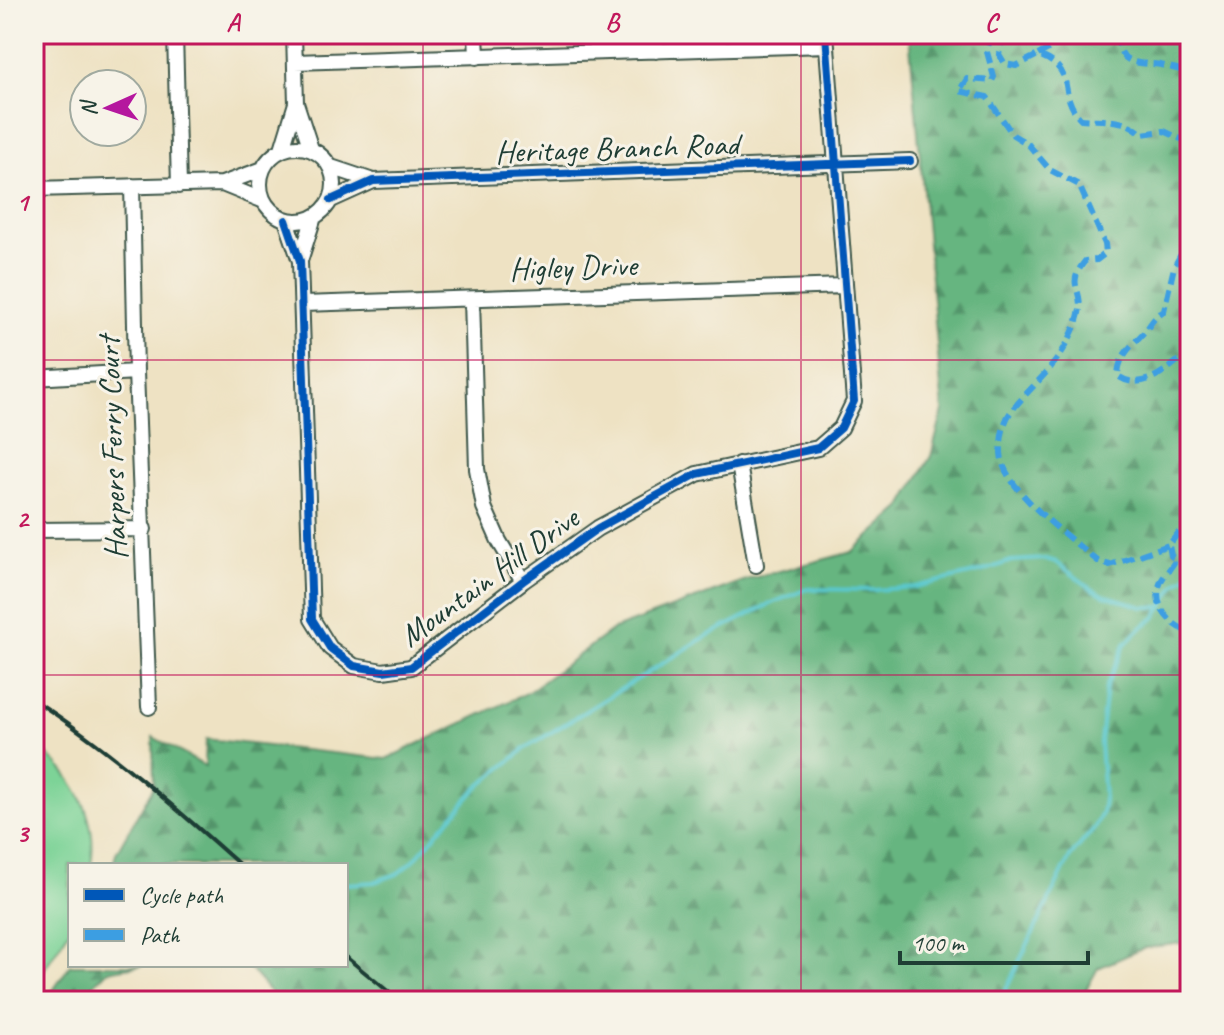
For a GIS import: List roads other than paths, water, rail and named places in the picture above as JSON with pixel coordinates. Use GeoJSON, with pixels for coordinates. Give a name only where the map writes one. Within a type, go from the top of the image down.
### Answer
{"type":"FeatureCollection","features":[{"type":"Feature","properties":{"kind":"street"},"geometry":{"type":"LineString","coordinates":[[175,34],[179,186]]}},
{"type":"Feature","properties":{"kind":"street"},"geometry":{"type":"LineString","coordinates":[[294,34],[296,103],[311,149]]}},
{"type":"Feature","properties":{"kind":"street"},"geometry":{"type":"LineString","coordinates":[[476,34],[477,57]]}},
{"type":"Feature","properties":{"kind":"street"},"geometry":{"type":"LineString","coordinates":[[656,34],[656,51]]}},
{"type":"Feature","properties":{"kind":"street"},"geometry":{"type":"LineString","coordinates":[[295,62],[656,51],[826,40]]}},
{"type":"Feature","properties":{"kind":"street","name":"Mountain Hill Drive"},"geometry":{"type":"LineString","coordinates":[[286,220],[300,261],[303,304],[312,619],[330,648],[354,666],[383,671],[411,667],[523,581],[598,528],[644,502],[697,474],[818,448],[841,428],[854,401],[826,40]]}},
{"type":"Feature","properties":{"kind":"street"},"geometry":{"type":"LineString","coordinates":[[282,149],[296,103]]}},
{"type":"Feature","properties":{"kind":"street"},"geometry":{"type":"LineString","coordinates":[[301,146],[311,149],[331,167],[334,189],[331,200],[314,217],[286,220],[277,216],[264,201],[260,191],[263,169],[270,157],[282,149],[301,146]]}},
{"type":"Feature","properties":{"kind":"street","name":"Heritage Branch Road"},"geometry":{"type":"LineString","coordinates":[[331,167],[373,181],[910,161]]}},
{"type":"Feature","properties":{"kind":"street"},"geometry":{"type":"LineString","coordinates":[[34,189],[222,184],[263,169]]}},
{"type":"Feature","properties":{"kind":"street","name":"Heritage Branch Road"},"geometry":{"type":"LineString","coordinates":[[331,200],[373,181]]}},
{"type":"Feature","properties":{"kind":"street"},"geometry":{"type":"LineString","coordinates":[[222,184],[264,201]]}},
{"type":"Feature","properties":{"kind":"street","name":"Harpers Ferry Court"},"geometry":{"type":"LineString","coordinates":[[132,186],[149,707]]}},
{"type":"Feature","properties":{"kind":"street","name":"Mountain Hill Drive"},"geometry":{"type":"LineString","coordinates":[[300,261],[314,217]]}},
{"type":"Feature","properties":{"kind":"street","name":"Higley Drive"},"geometry":{"type":"LineString","coordinates":[[303,304],[845,286]]}},
{"type":"Feature","properties":{"kind":"street"},"geometry":{"type":"LineString","coordinates":[[472,299],[477,469],[484,507],[499,541],[523,581]]}},
{"type":"Feature","properties":{"kind":"street"},"geometry":{"type":"LineString","coordinates":[[34,378],[136,372]]}},
{"type":"Feature","properties":{"kind":"street"},"geometry":{"type":"LineString","coordinates":[[739,464],[756,565]]}},
{"type":"Feature","properties":{"kind":"street"},"geometry":{"type":"LineString","coordinates":[[34,530],[144,529]]}},
{"type":"Feature","properties":{"kind":"waterway"},"geometry":{"type":"LineString","coordinates":[[348,884],[374,882],[397,874],[412,862],[476,789],[526,748],[707,636],[807,589],[915,587],[1011,561],[1046,559],[1056,562],[1104,595],[1143,607],[1163,607]]}},
{"type":"Feature","properties":{"kind":"waterway"},"geometry":{"type":"LineString","coordinates":[[998,1001],[1070,857],[1095,827],[1102,813],[1100,742],[1106,687],[1125,644],[1155,618],[1176,584],[1190,574]]}},
{"type":"Feature","properties":{"kind":"railway"},"geometry":{"type":"LineString","coordinates":[[34,700],[114,758],[238,863]]}},
{"type":"Feature","properties":{"kind":"railway"},"geometry":{"type":"LineString","coordinates":[[348,959],[400,1001]]}}]}
